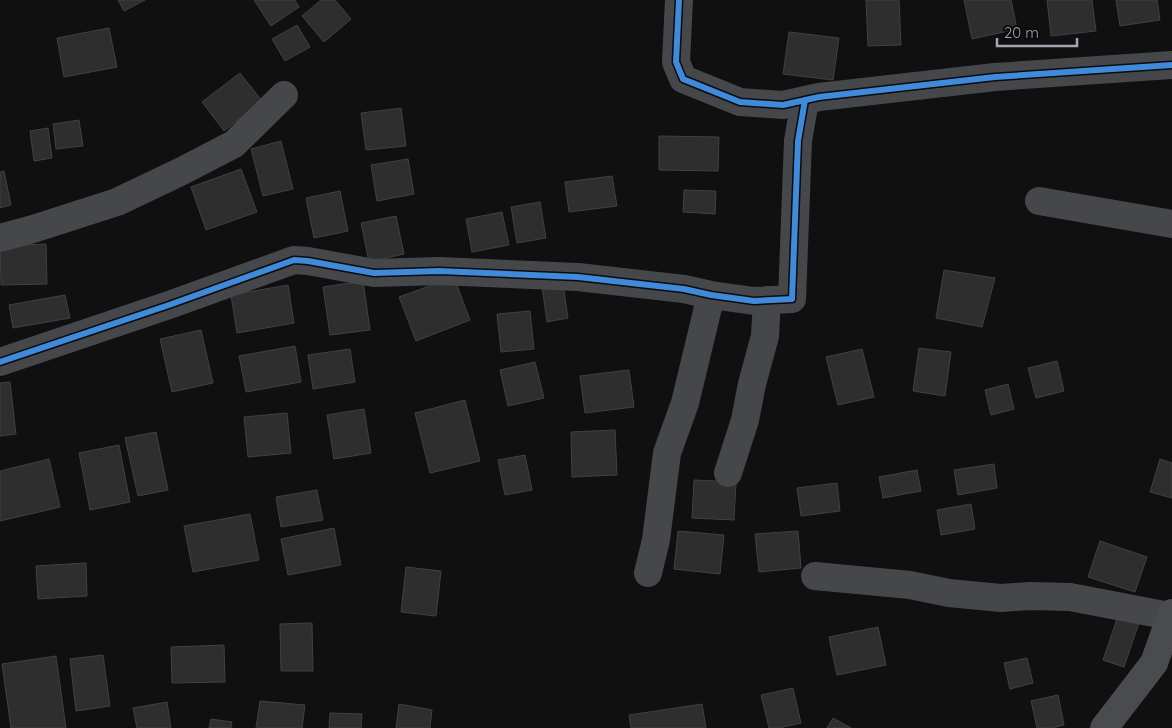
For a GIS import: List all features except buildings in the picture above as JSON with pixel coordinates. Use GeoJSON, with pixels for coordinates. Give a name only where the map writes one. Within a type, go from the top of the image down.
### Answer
{"type":"FeatureCollection","features":[{"type":"Feature","properties":{"kind":"main road"},"geometry":{"type":"LineString","coordinates":[[1104,728],[1154,663],[1169,627]]}},
{"type":"Feature","properties":{"kind":"street"},"geometry":{"type":"LineString","coordinates":[[679,0],[676,62],[683,79],[740,102],[783,105],[819,97],[995,77],[1172,65]]}},
{"type":"Feature","properties":{"kind":"street"},"geometry":{"type":"LineString","coordinates":[[0,238],[117,202],[180,172],[234,144],[284,95]]}},
{"type":"Feature","properties":{"kind":"street"},"geometry":{"type":"LineString","coordinates":[[0,362],[169,305],[294,260],[374,273],[439,271],[578,277],[684,289],[754,301],[792,299],[798,141],[805,100]]}},
{"type":"Feature","properties":{"kind":"street"},"geometry":{"type":"LineString","coordinates":[[1039,201],[1172,224]]}},
{"type":"Feature","properties":{"kind":"street"},"geometry":{"type":"LineString","coordinates":[[648,573],[656,540],[667,453],[685,403],[711,295]]}},
{"type":"Feature","properties":{"kind":"street"},"geometry":{"type":"LineString","coordinates":[[728,473],[745,420],[752,384],[765,336],[766,300]]}},
{"type":"Feature","properties":{"kind":"street"},"geometry":{"type":"LineString","coordinates":[[815,576],[910,585],[949,593],[1001,598],[1070,597],[1169,627]]}},
{"type":"Feature","properties":{"kind":"cycle path"},"geometry":{"type":"LineString","coordinates":[[679,0],[676,62],[683,79],[740,102],[783,105],[819,97],[995,77],[1172,65]]}},
{"type":"Feature","properties":{"kind":"cycle path"},"geometry":{"type":"LineString","coordinates":[[0,362],[169,305],[294,260],[374,273],[439,271],[578,277],[684,289],[754,301],[792,299],[798,141],[805,100]]}}]}
